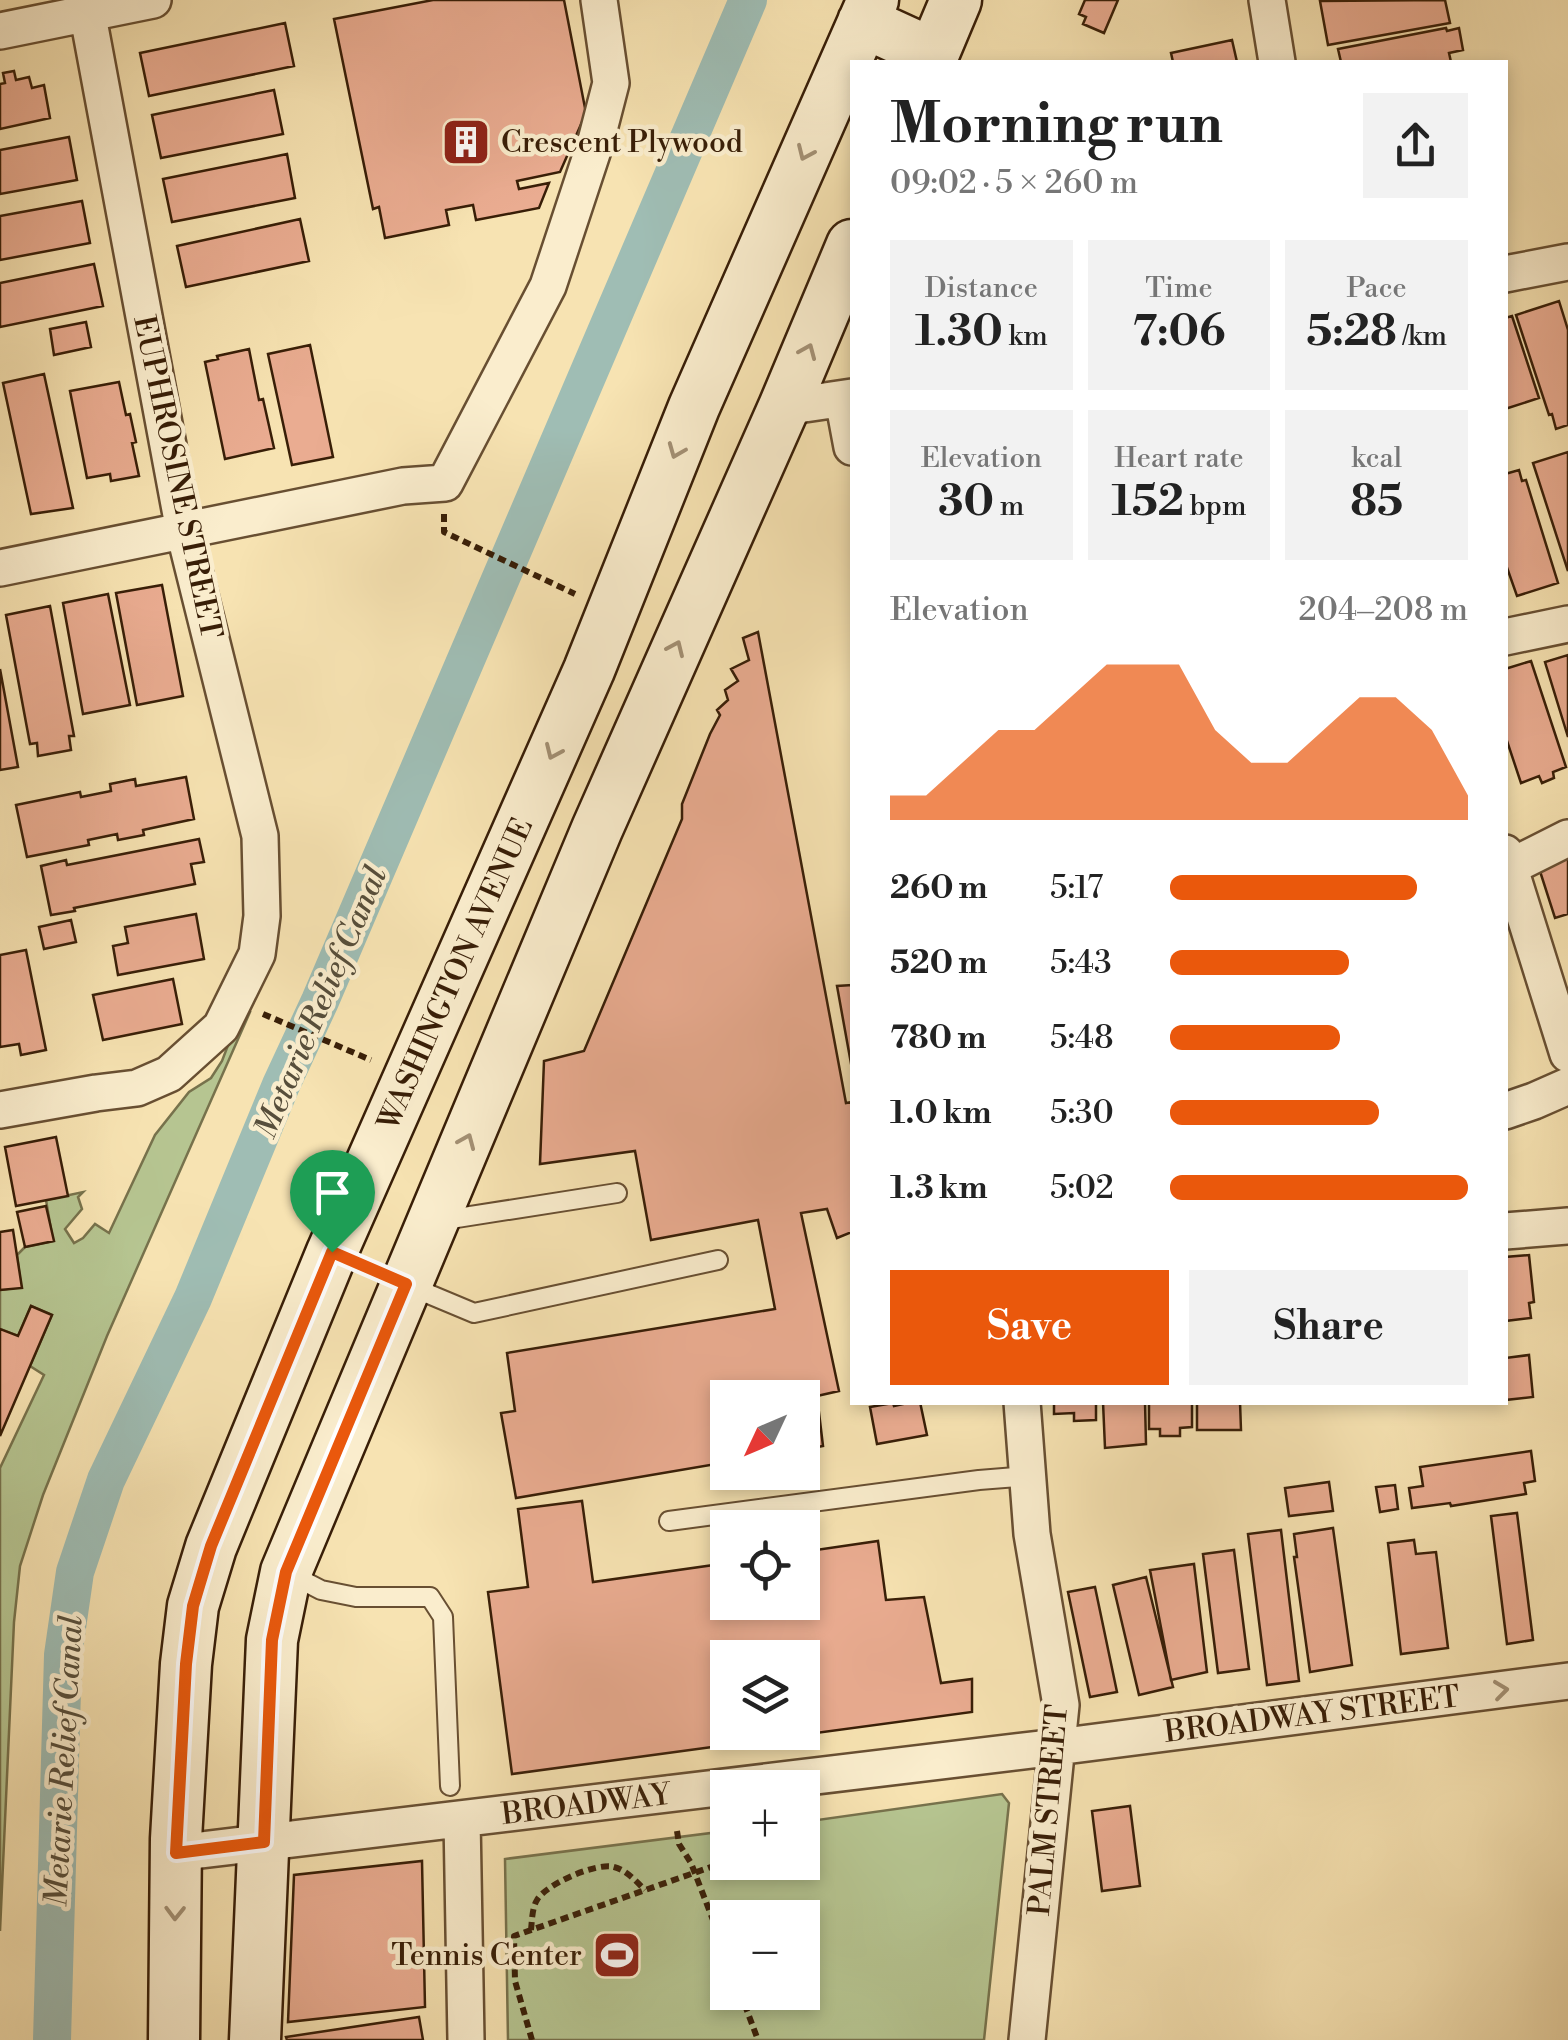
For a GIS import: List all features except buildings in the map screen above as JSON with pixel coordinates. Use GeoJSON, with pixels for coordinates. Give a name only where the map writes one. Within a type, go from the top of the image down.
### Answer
{"type":"FeatureCollection","features":[{"type":"Feature","properties":{"kind":"street"},"geometry":{"type":"LineString","coordinates":[[0,31],[86,6],[154,0]]}},
{"type":"Feature","properties":{"kind":"street"},"geometry":{"type":"LineString","coordinates":[[0,568],[403,486],[445,483],[548,286],[596,141],[610,83],[599,0]]}},
{"type":"Feature","properties":{"kind":"street"},"geometry":{"type":"LineString","coordinates":[[868,11],[931,58],[956,0]]}},
{"type":"Feature","properties":{"kind":"street"},"geometry":{"type":"LineString","coordinates":[[1266,0],[1276,60]]}},
{"type":"Feature","properties":{"kind":"street","name":"EUPHROSINE STREET"},"geometry":{"type":"LineString","coordinates":[[0,1110],[137,1088],[168,1074],[221,1026],[256,954],[262,916],[260,836],[184,530],[86,6]]}},
{"type":"Feature","properties":{"kind":"street","name":"WASHINGTON AVENUE"},"geometry":{"type":"LineString","coordinates":[[174,2040],[176,1853],[186,1664],[193,1606],[211,1546],[332,1252],[589,670],[694,407],[868,11]]}},
{"type":"Feature","properties":{"kind":"street"},"geometry":{"type":"LineString","coordinates":[[255,2040],[272,1640],[286,1572],[653,699],[850,250]]}},
{"type":"Feature","properties":{"kind":"street"},"geometry":{"type":"LineString","coordinates":[[1508,273],[1568,262]]}},
{"type":"Feature","properties":{"kind":"street"},"geometry":{"type":"LineString","coordinates":[[784,407],[848,398]]}},
{"type":"Feature","properties":{"kind":"street"},"geometry":{"type":"LineString","coordinates":[[1508,636],[1568,624]]}},
{"type":"Feature","properties":{"kind":"street"},"geometry":{"type":"LineString","coordinates":[[589,670],[653,699]]}},
{"type":"Feature","properties":{"kind":"street"},"geometry":{"type":"LineString","coordinates":[[1508,860],[1568,838]]}},
{"type":"Feature","properties":{"kind":"street"},"geometry":{"type":"LineString","coordinates":[[1508,863],[1568,1054]]}},
{"type":"Feature","properties":{"kind":"street"},"geometry":{"type":"LineString","coordinates":[[1508,1109],[1568,1086]]}},
{"type":"Feature","properties":{"kind":"street"},"geometry":{"type":"LineString","coordinates":[[1508,1231],[1568,1226]]}},
{"type":"Feature","properties":{"kind":"street"},"geometry":{"type":"LineString","coordinates":[[332,1252],[406,1284]]}},
{"type":"Feature","properties":{"kind":"street","name":"PALM STREET"},"geometry":{"type":"LineString","coordinates":[[1022,1405],[1032,1534],[1060,1705],[1028,2040]]}},
{"type":"Feature","properties":{"kind":"street","name":"BROADWAY STREET"},"geometry":{"type":"LineString","coordinates":[[1057,1747],[1568,1682]]}},
{"type":"Feature","properties":{"kind":"street","name":"BROADWAY"},"geometry":{"type":"LineString","coordinates":[[176,1853],[264,1842],[456,1802],[1057,1747]]}},
{"type":"Feature","properties":{"kind":"street"},"geometry":{"type":"LineString","coordinates":[[456,1802],[466,2040]]}},
{"type":"Feature","properties":{"kind":"lane"},"geometry":{"type":"LineString","coordinates":[[433,1222],[617,1194]]}},
{"type":"Feature","properties":{"kind":"lane"},"geometry":{"type":"LineString","coordinates":[[406,1284],[474,1313],[718,1260]]}},
{"type":"Feature","properties":{"kind":"lane"},"geometry":{"type":"LineString","coordinates":[[668,1521],[1028,1476]]}},
{"type":"Feature","properties":{"kind":"lane"},"geometry":{"type":"LineString","coordinates":[[286,1572],[321,1590],[356,1597],[430,1597],[443,1617],[456,1802]]}},
{"type":"Feature","properties":{"kind":"path"},"geometry":{"type":"LineString","coordinates":[[444,532],[612,612]]}},
{"type":"Feature","properties":{"kind":"path"},"geometry":{"type":"LineString","coordinates":[[234,1002],[410,1076]]}},
{"type":"Feature","properties":{"kind":"path"},"geometry":{"type":"LineString","coordinates":[[677,1831],[679,1844],[710,1911]]}},
{"type":"Feature","properties":{"kind":"path"},"geometry":{"type":"LineString","coordinates":[[531,1930],[537,1900],[549,1886],[573,1876],[607,1865],[618,1868],[645,1890]]}},
{"type":"Feature","properties":{"kind":"path"},"geometry":{"type":"LineString","coordinates":[[532,2040],[515,1981],[514,1936],[710,1867]]}},
{"type":"Feature","properties":{"kind":"path"},"geometry":{"type":"LineString","coordinates":[[747,2010],[758,2040]]}},
{"type":"Feature","properties":{"kind":"green space"},"geometry":{"type":"Polygon","coordinates":[[[242,1009],[250,1012],[107,1336],[43,1495],[20,1566],[0,1931],[0,1468],[44,1375],[30,1366],[52,1315],[31,1306],[18,1336],[0,1329],[0,1290],[21,1287],[17,1255],[25,1247],[53,1241],[46,1200],[83,1192],[78,1197],[82,1209],[65,1229],[74,1243],[95,1224],[109,1233],[155,1135],[189,1092],[211,1078],[222,1061],[242,1009]]]}},
{"type":"Feature","properties":{"kind":"green space","name":"Tennis Center"},"geometry":{"type":"Polygon","coordinates":[[[1002,1794],[1009,1803],[984,2040],[508,2040],[505,1859],[710,1833],[710,1880],[820,1880],[820,1820],[1002,1794]]]}},
{"type":"Feature","properties":{"kind":"waterway","name":"Metarie Relief Canal"},"geometry":{"type":"LineString","coordinates":[[52,2040],[63,1655],[75,1572],[106,1480],[193,1298],[748,0]]}},
{"type":"Feature","properties":{"kind":"place","name":"Crescent Plywood"},"geometry":{"type":"Point","coordinates":[466,142]}},
{"type":"Feature","properties":{"kind":"place","name":"Tennis Center"},"geometry":{"type":"Point","coordinates":[617,1955]}},
{"type":"Feature","properties":{"kind":"route"},"geometry":{"type":"LineString","coordinates":[[332,1252],[406,1284],[286,1572],[272,1640],[264,1842],[176,1853],[186,1664],[193,1606],[211,1546],[332,1252]]}}]}
